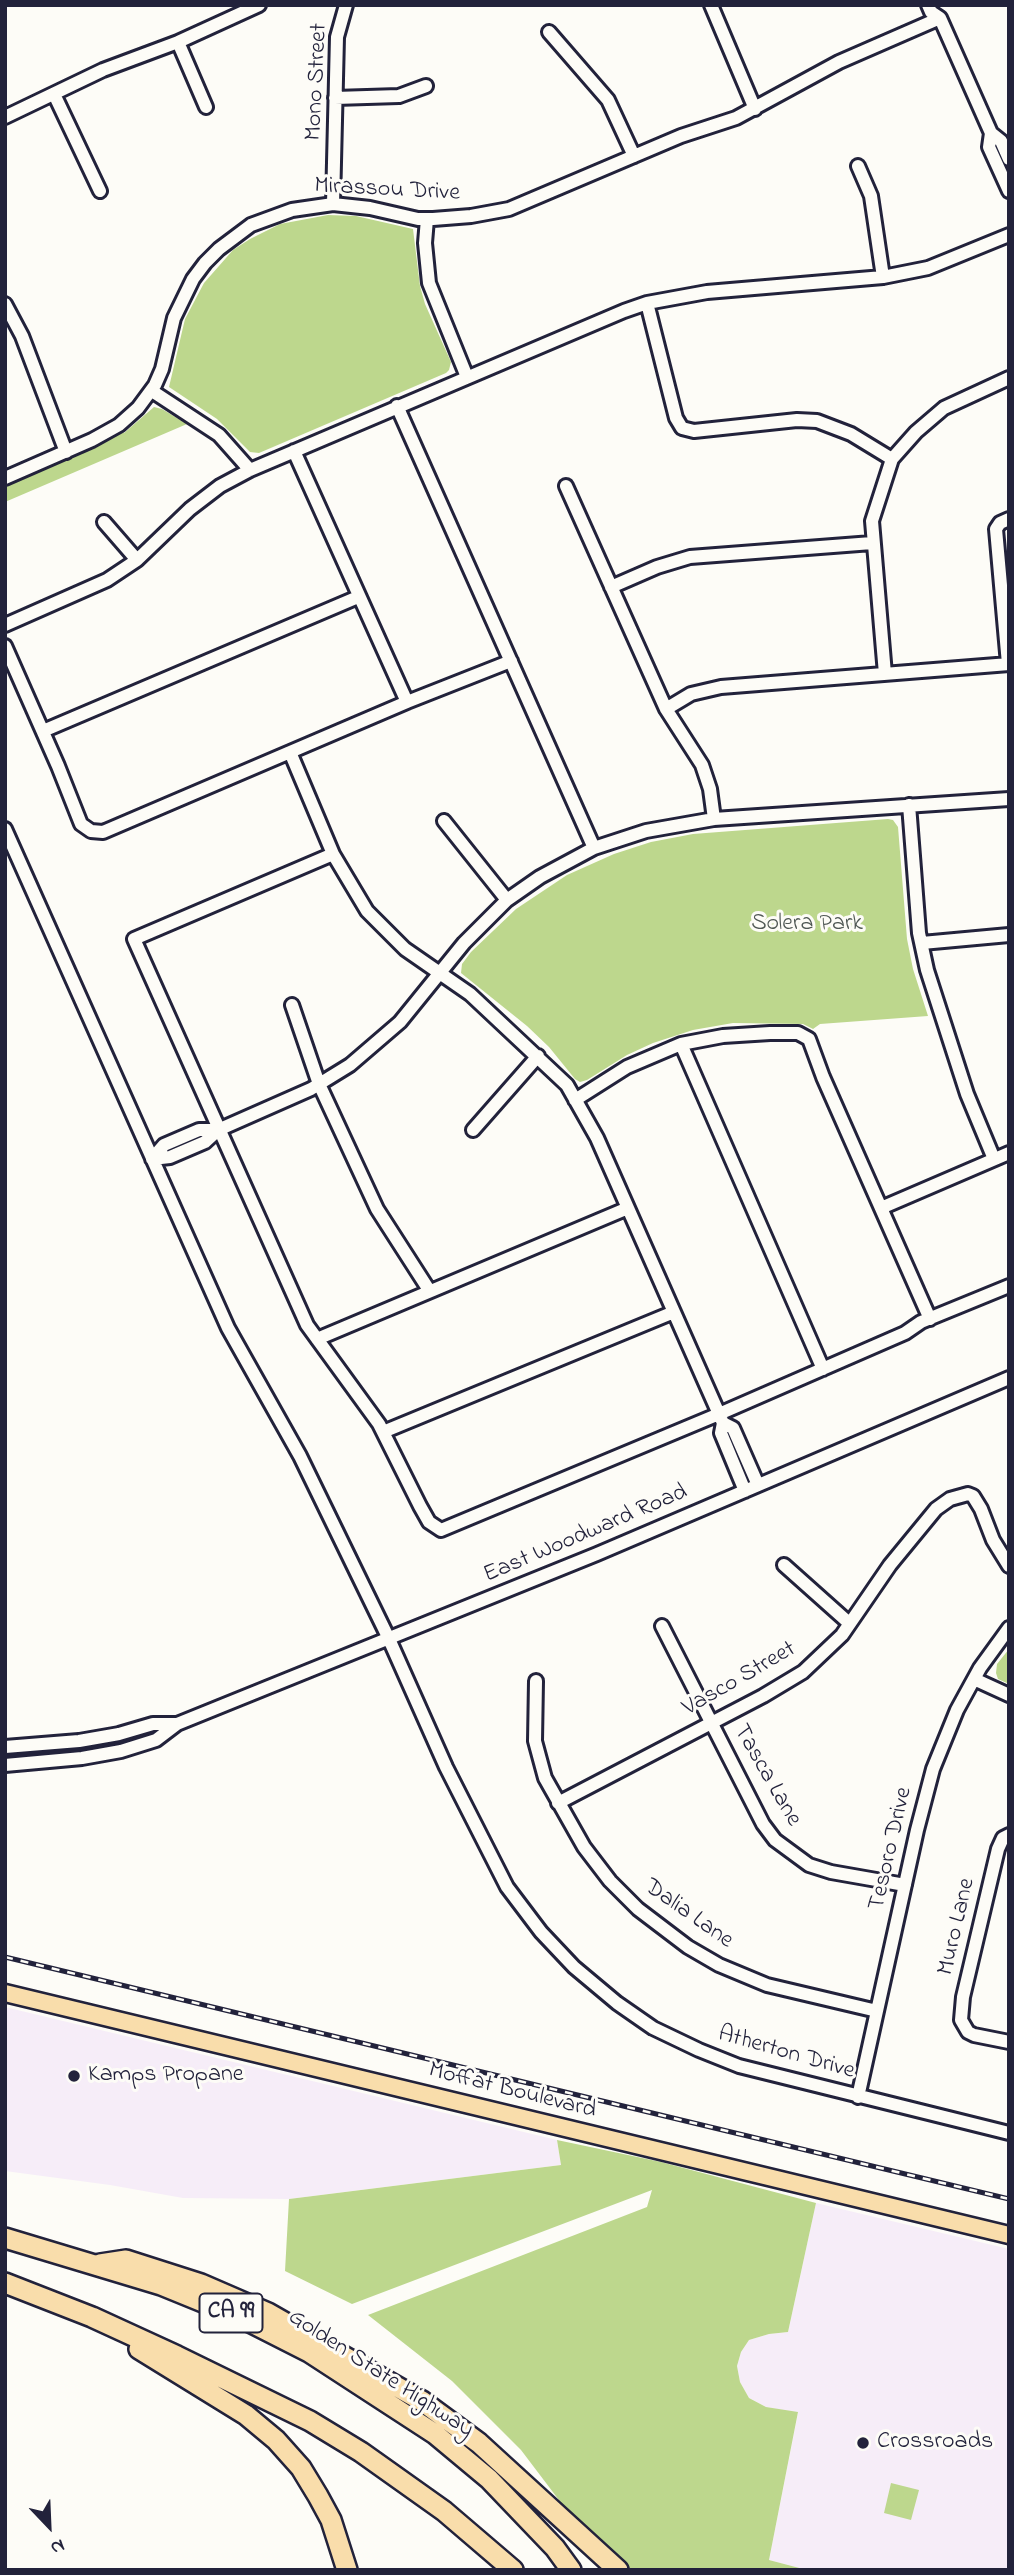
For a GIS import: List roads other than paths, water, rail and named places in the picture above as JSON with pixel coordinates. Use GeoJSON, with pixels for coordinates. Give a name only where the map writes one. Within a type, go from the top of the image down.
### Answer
{"type":"FeatureCollection","features":[{"type":"Feature","properties":{"kind":"highway","name":"Golden State Highway"},"geometry":{"type":"LineString","coordinates":[[5,2238],[161,2285],[242,2318],[309,2352],[444,2441],[489,2479],[555,2548],[571,2570]]}},
{"type":"Feature","properties":{"kind":"highway"},"geometry":{"type":"LineString","coordinates":[[95,2265],[126,2260],[201,2284],[268,2313],[422,2400],[478,2443],[618,2570]]}},
{"type":"Feature","properties":{"kind":"highway","name":"CA 99"},"geometry":{"type":"LineString","coordinates":[[5,2283],[92,2317],[310,2421],[361,2452],[444,2511],[513,2570]]}},
{"type":"Feature","properties":{"kind":"highway"},"geometry":{"type":"LineString","coordinates":[[92,2317],[169,2369],[228,2403],[276,2440],[301,2469],[318,2496],[331,2520],[347,2570]]}},
{"type":"Feature","properties":{"kind":"main road","name":"Moffat Boulevard"},"geometry":{"type":"LineString","coordinates":[[5,1993],[1009,2235]]}},
{"type":"Feature","properties":{"kind":"street"},"geometry":{"type":"LineString","coordinates":[[5,117],[103,70],[178,43],[259,5]]}},
{"type":"Feature","properties":{"kind":"street","name":"Mono Street"},"geometry":{"type":"LineString","coordinates":[[333,204],[337,37],[346,5]]}},
{"type":"Feature","properties":{"kind":"street"},"geometry":{"type":"LineString","coordinates":[[711,5],[755,108]]}},
{"type":"Feature","properties":{"kind":"street"},"geometry":{"type":"LineString","coordinates":[[928,5],[931,12],[941,12],[991,133],[1001,141],[1009,159]]}},
{"type":"Feature","properties":{"kind":"street","name":"Mirassou Drive"},"geometry":{"type":"LineString","coordinates":[[5,478],[92,440],[119,425],[138,408],[152,391],[162,369],[174,318],[205,263],[234,236],[261,221],[292,209],[333,204],[427,219],[471,216],[509,209],[755,108],[839,62],[941,12]]}},
{"type":"Feature","properties":{"kind":"street"},"geometry":{"type":"LineString","coordinates":[[549,32],[608,100],[634,156]]}},
{"type":"Feature","properties":{"kind":"street"},"geometry":{"type":"LineString","coordinates":[[178,43],[206,107]]}},
{"type":"Feature","properties":{"kind":"street"},"geometry":{"type":"LineString","coordinates":[[335,97],[399,96],[426,86]]}},
{"type":"Feature","properties":{"kind":"street"},"geometry":{"type":"LineString","coordinates":[[54,94],[100,191]]}},
{"type":"Feature","properties":{"kind":"street"},"geometry":{"type":"LineString","coordinates":[[991,133],[989,146],[1009,191]]}},
{"type":"Feature","properties":{"kind":"street"},"geometry":{"type":"LineString","coordinates":[[858,166],[871,196],[883,277]]}},
{"type":"Feature","properties":{"kind":"street"},"geometry":{"type":"LineString","coordinates":[[427,219],[425,243],[429,283],[467,377]]}},
{"type":"Feature","properties":{"kind":"street"},"geometry":{"type":"LineString","coordinates":[[5,625],[107,580],[136,560],[190,509],[220,486],[250,470],[647,303],[707,292],[883,277],[928,268],[1009,235]]}},
{"type":"Feature","properties":{"kind":"street"},"geometry":{"type":"LineString","coordinates":[[647,303],[676,418],[682,428],[694,431],[797,420],[817,421],[851,434],[892,459]]}},
{"type":"Feature","properties":{"kind":"street"},"geometry":{"type":"LineString","coordinates":[[5,304],[22,336],[66,452]]}},
{"type":"Feature","properties":{"kind":"street"},"geometry":{"type":"LineString","coordinates":[[885,674],[872,521],[892,459],[916,432],[944,408],[1009,378]]}},
{"type":"Feature","properties":{"kind":"street"},"geometry":{"type":"LineString","coordinates":[[152,391],[219,435],[250,470]]}},
{"type":"Feature","properties":{"kind":"street"},"geometry":{"type":"LineString","coordinates":[[397,406],[594,848]]}},
{"type":"Feature","properties":{"kind":"street"},"geometry":{"type":"LineString","coordinates":[[294,452],[407,702]]}},
{"type":"Feature","properties":{"kind":"street"},"geometry":{"type":"LineString","coordinates":[[566,486],[666,709],[702,765],[710,789],[714,819]]}},
{"type":"Feature","properties":{"kind":"street"},"geometry":{"type":"LineString","coordinates":[[666,709],[691,694],[721,687],[1008,664],[996,529],[1000,523],[1009,519]]}},
{"type":"Feature","properties":{"kind":"street"},"geometry":{"type":"LineString","coordinates":[[104,522],[136,560]]}},
{"type":"Feature","properties":{"kind":"street"},"geometry":{"type":"LineString","coordinates":[[611,587],[670,562],[690,558],[872,543]]}},
{"type":"Feature","properties":{"kind":"street"},"geometry":{"type":"LineString","coordinates":[[43,731],[358,597]]}},
{"type":"Feature","properties":{"kind":"street"},"geometry":{"type":"LineString","coordinates":[[5,646],[81,824],[91,831],[103,832],[407,702],[511,661]]}},
{"type":"Feature","properties":{"kind":"street"},"geometry":{"type":"LineString","coordinates":[[290,752],[333,854],[368,911],[405,949],[470,994],[567,1085],[597,1138],[721,1418],[721,1433],[745,1491]]}},
{"type":"Feature","properties":{"kind":"street"},"geometry":{"type":"LineString","coordinates":[[152,1159],[164,1144],[199,1130],[218,1129],[320,1084],[350,1065],[400,1022],[464,943],[507,900],[540,877],[594,848],[646,831],[714,819],[1009,799]]}},
{"type":"Feature","properties":{"kind":"street"},"geometry":{"type":"LineString","coordinates":[[909,805],[927,970],[967,1094],[994,1159]]}},
{"type":"Feature","properties":{"kind":"street"},"geometry":{"type":"LineString","coordinates":[[444,821],[507,900]]}},
{"type":"Feature","properties":{"kind":"street","name":"Atherton Drive"},"geometry":{"type":"LineString","coordinates":[[5,829],[12,859],[228,1328],[300,1456],[389,1639],[446,1767],[507,1887],[541,1931],[574,1967],[617,2003],[653,2028],[739,2066],[1009,2133]]}},
{"type":"Feature","properties":{"kind":"street"},"geometry":{"type":"LineString","coordinates":[[333,854],[134,939],[307,1325],[383,1432],[429,1522],[441,1530],[721,1418],[823,1369],[905,1334],[930,1319],[1009,1286]]}},
{"type":"Feature","properties":{"kind":"street"},"geometry":{"type":"LineString","coordinates":[[922,943],[1009,935]]}},
{"type":"Feature","properties":{"kind":"street"},"geometry":{"type":"LineString","coordinates":[[292,1005],[320,1084],[377,1209],[429,1290]]}},
{"type":"Feature","properties":{"kind":"street"},"geometry":{"type":"LineString","coordinates":[[575,1100],[627,1067],[681,1044],[723,1036],[770,1033],[798,1033],[809,1039],[823,1077],[930,1319]]}},
{"type":"Feature","properties":{"kind":"street"},"geometry":{"type":"LineString","coordinates":[[681,1044],[823,1369]]}},
{"type":"Feature","properties":{"kind":"street"},"geometry":{"type":"LineString","coordinates":[[473,1130],[538,1056]]}},
{"type":"Feature","properties":{"kind":"street"},"geometry":{"type":"LineString","coordinates":[[881,1208],[1009,1153]]}},
{"type":"Feature","properties":{"kind":"street"},"geometry":{"type":"LineString","coordinates":[[317,1339],[628,1208]]}},
{"type":"Feature","properties":{"kind":"street"},"geometry":{"type":"LineString","coordinates":[[383,1432],[674,1312]]}},
{"type":"Feature","properties":{"kind":"street","name":"East Woodward Road"},"geometry":{"type":"LineString","coordinates":[[5,1765],[82,1758],[121,1751],[156,1740],[177,1724],[745,1491],[1009,1378]]}},
{"type":"Feature","properties":{"kind":"street"},"geometry":{"type":"LineString","coordinates":[[721,1418],[733,1427],[758,1485]]}},
{"type":"Feature","properties":{"kind":"street","name":"Vasco Street"},"geometry":{"type":"LineString","coordinates":[[558,1803],[803,1672],[842,1634],[890,1565],[936,1509],[950,1499],[968,1494],[973,1496],[981,1508],[993,1540],[1009,1566]]}},
{"type":"Feature","properties":{"kind":"street"},"geometry":{"type":"LineString","coordinates":[[784,1566],[849,1623]]}},
{"type":"Feature","properties":{"kind":"street","name":"Tasca Lane"},"geometry":{"type":"LineString","coordinates":[[662,1626],[763,1824],[775,1840],[809,1865],[831,1872],[905,1885]]}},
{"type":"Feature","properties":{"kind":"street","name":"Tesoro Drive"},"geometry":{"type":"LineString","coordinates":[[858,2097],[933,1769],[957,1710],[974,1679],[1009,1628]]}},
{"type":"Feature","properties":{"kind":"street"},"geometry":{"type":"LineString","coordinates":[[974,1679],[1009,1695]]}},
{"type":"Feature","properties":{"kind":"street","name":"Dalia Lane"},"geometry":{"type":"LineString","coordinates":[[536,1681],[536,1741],[545,1778],[584,1847],[610,1881],[638,1909],[688,1947],[719,1965],[767,1985],[877,2011]]}},
{"type":"Feature","properties":{"kind":"street","name":"East Woodward Road"},"geometry":{"type":"LineString","coordinates":[[5,1747],[79,1741],[119,1734],[153,1724],[177,1724]]}},
{"type":"Feature","properties":{"kind":"street","name":"Muro Lane"},"geometry":{"type":"LineString","coordinates":[[1009,1835],[1003,1838],[998,1849],[963,1997],[961,2020],[968,2032],[1009,2042]]}},
{"type":"Feature","properties":{"kind":"railway"},"geometry":{"type":"LineString","coordinates":[[5,1957],[1009,2199]]}},
{"type":"Feature","properties":{"kind":"place","name":"Kamps Propane"},"geometry":{"type":"Point","coordinates":[74,2076]}},
{"type":"Feature","properties":{"kind":"place","name":"Crossroads"},"geometry":{"type":"Point","coordinates":[863,2443]}},
{"type":"Feature","properties":{"kind":"park label","name":"Solera Park"},"geometry":{"type":"Point","coordinates":[807,925]}}]}
